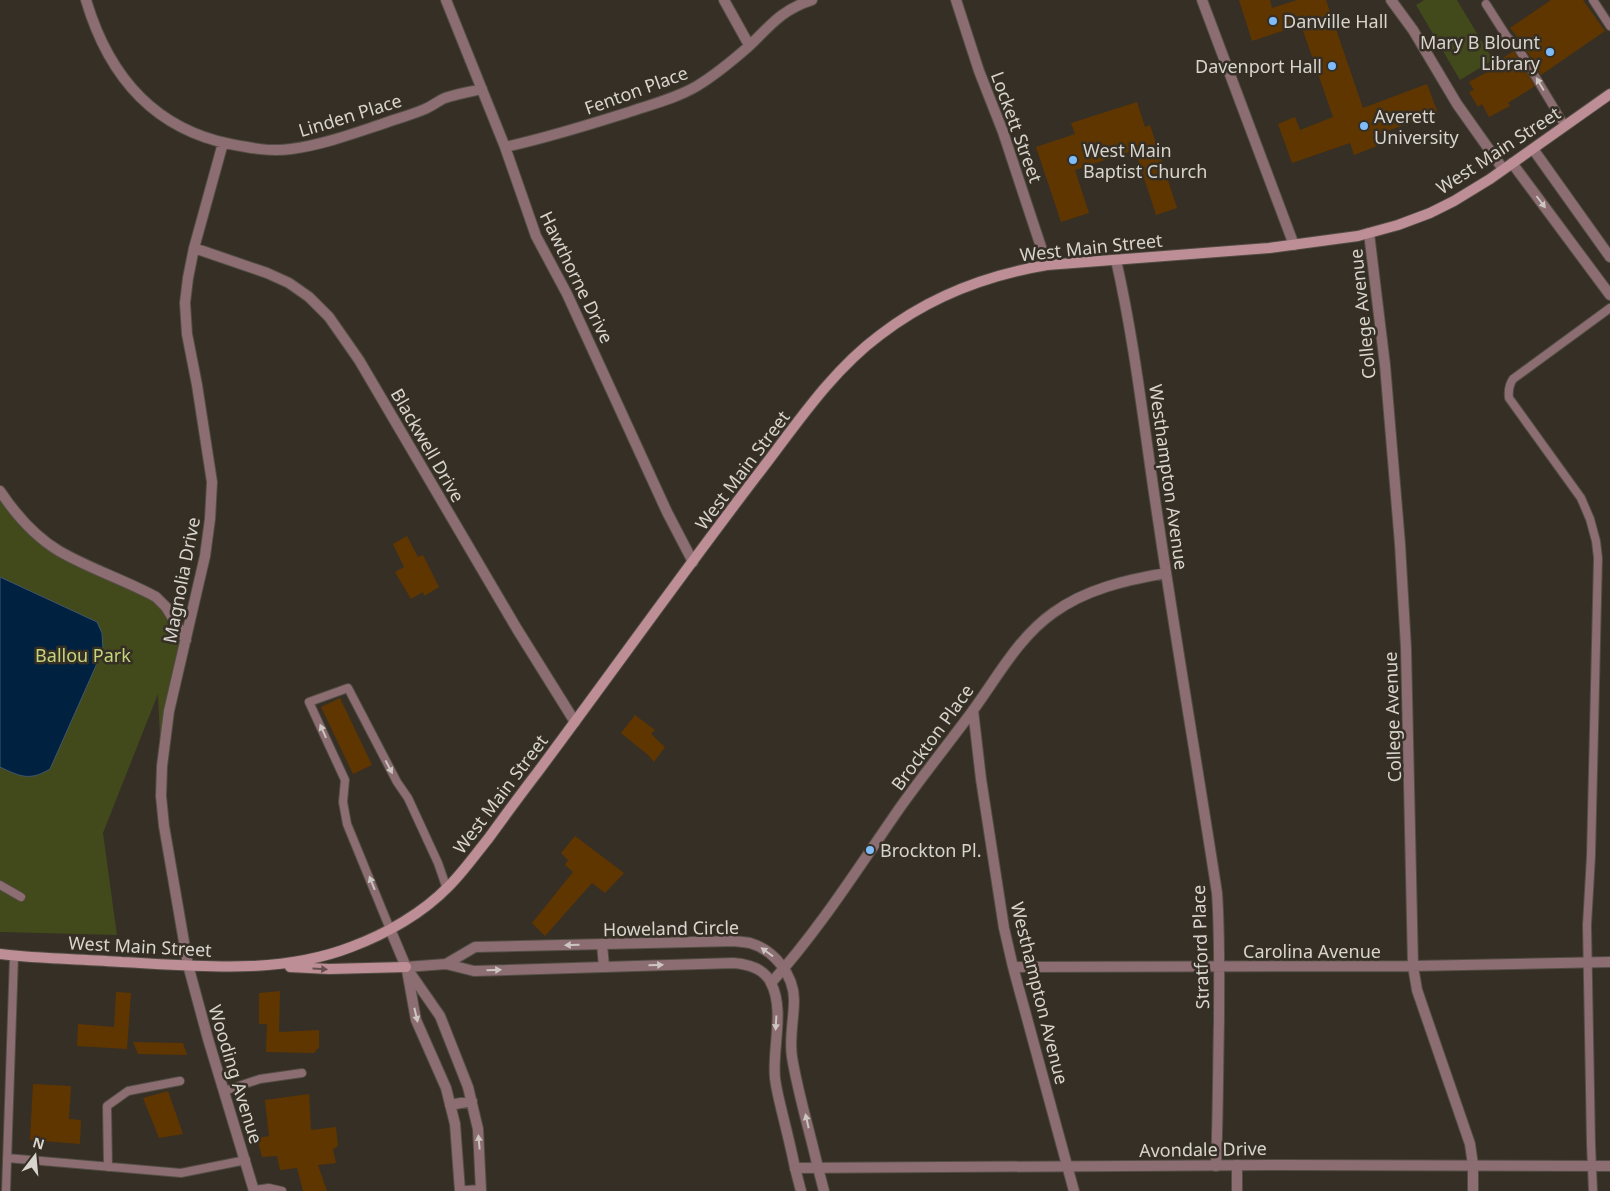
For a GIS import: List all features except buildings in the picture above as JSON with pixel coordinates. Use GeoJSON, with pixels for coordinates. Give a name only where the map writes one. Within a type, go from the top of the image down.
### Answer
{"type":"FeatureCollection","features":[{"type":"Feature","properties":{"kind":"main road","name":"West Main Street"},"geometry":{"type":"LineString","coordinates":[[0,954],[188,965],[254,966],[297,962],[328,955],[390,929],[428,905],[446,889],[475,856],[830,381],[880,334],[908,315],[962,287],[1005,273],[1047,265],[1294,245],[1369,234],[1398,225],[1430,213],[1454,201],[1533,149],[1610,94]]}},
{"type":"Feature","properties":{"kind":"main road"},"geometry":{"type":"LineString","coordinates":[[254,966],[329,969],[406,967]]}},
{"type":"Feature","properties":{"kind":"street","name":"Linden Place"},"geometry":{"type":"LineString","coordinates":[[86,0],[106,50],[119,74],[136,95],[153,111],[173,124],[194,134],[223,143],[248,148],[290,150],[330,141],[362,131],[426,109],[444,99],[461,93],[482,90]]}},
{"type":"Feature","properties":{"kind":"street","name":"Hawthorne Drive"},"geometry":{"type":"LineString","coordinates":[[446,0],[505,148],[536,236],[567,294],[667,512],[693,562]]}},
{"type":"Feature","properties":{"kind":"street"},"geometry":{"type":"LineString","coordinates":[[724,0],[749,45]]}},
{"type":"Feature","properties":{"kind":"street","name":"Fenton Place"},"geometry":{"type":"LineString","coordinates":[[505,148],[546,138],[669,99],[696,87],[727,65],[766,27],[783,14],[812,0]]}},
{"type":"Feature","properties":{"kind":"street","name":"Lockett Street"},"geometry":{"type":"LineString","coordinates":[[956,0],[979,70],[1009,147],[1047,265]]}},
{"type":"Feature","properties":{"kind":"street"},"geometry":{"type":"LineString","coordinates":[[1202,0],[1294,245]]}},
{"type":"Feature","properties":{"kind":"street"},"geometry":{"type":"LineString","coordinates":[[1391,0],[1413,30],[1457,104],[1610,295]]}},
{"type":"Feature","properties":{"kind":"street","name":"Magnolia Drive"},"geometry":{"type":"LineString","coordinates":[[188,965],[164,826],[161,796],[162,766],[169,711],[205,556],[210,519],[212,482],[187,334],[185,303],[194,248],[223,143]]}},
{"type":"Feature","properties":{"kind":"street"},"geometry":{"type":"LineString","coordinates":[[1533,149],[1610,257]]}},
{"type":"Feature","properties":{"kind":"street","name":"College Avenue"},"geometry":{"type":"LineString","coordinates":[[1369,234],[1384,365],[1400,544],[1406,638],[1413,966],[1417,990],[1470,1144],[1474,1165],[1473,1191]]}},
{"type":"Feature","properties":{"kind":"street","name":"Blackwell Drive"},"geometry":{"type":"LineString","coordinates":[[194,248],[267,273],[289,283],[309,297],[330,317],[360,360],[516,629],[575,722]]}},
{"type":"Feature","properties":{"kind":"street","name":"Westhampton Avenue"},"geometry":{"type":"LineString","coordinates":[[1116,260],[1139,382],[1186,699]]}},
{"type":"Feature","properties":{"kind":"street"},"geometry":{"type":"LineString","coordinates":[[0,491],[12,509],[28,527],[59,551],[156,597],[166,607],[186,640]]}},
{"type":"Feature","properties":{"kind":"street","name":"Brockton Place"},"geometry":{"type":"LineString","coordinates":[[771,983],[820,923],[924,774],[1018,647],[1038,626],[1053,612],[1101,588],[1130,579],[1166,573]]}},
{"type":"Feature","properties":{"kind":"street","name":"Stratford Place"},"geometry":{"type":"LineString","coordinates":[[1186,699],[1217,893],[1220,925],[1216,1166]]}},
{"type":"Feature","properties":{"kind":"street","name":"Westhampton Avenue"},"geometry":{"type":"LineString","coordinates":[[973,710],[981,779],[1003,919],[1013,967],[1074,1191]]}},
{"type":"Feature","properties":{"kind":"street"},"geometry":{"type":"LineString","coordinates":[[390,929],[406,967],[440,1016],[468,1087],[478,1129],[481,1190],[466,1191]]}},
{"type":"Feature","properties":{"kind":"street","name":"Howeland Circle"},"geometry":{"type":"LineString","coordinates":[[446,964],[475,947],[735,942],[750,943],[763,948],[784,969],[792,984],[794,999],[791,1035],[792,1056],[824,1191]]}},
{"type":"Feature","properties":{"kind":"street"},"geometry":{"type":"LineString","coordinates":[[602,944],[604,967]]}},
{"type":"Feature","properties":{"kind":"street","name":"Carolina Avenue"},"geometry":{"type":"LineString","coordinates":[[1013,967],[1413,966],[1610,962]]}},
{"type":"Feature","properties":{"kind":"street","name":"Howeland Circle"},"geometry":{"type":"LineString","coordinates":[[406,967],[446,964],[474,970],[747,964],[764,974],[771,983]]}},
{"type":"Feature","properties":{"kind":"street","name":"Wooding Avenue"},"geometry":{"type":"LineString","coordinates":[[188,965],[208,1039],[254,1191]]}},
{"type":"Feature","properties":{"kind":"street"},"geometry":{"type":"LineString","coordinates":[[406,967],[416,1020],[446,1088],[455,1124],[460,1191]]}},
{"type":"Feature","properties":{"kind":"street"},"geometry":{"type":"LineString","coordinates":[[771,983],[777,1013],[774,1056],[775,1081],[801,1191]]}},
{"type":"Feature","properties":{"kind":"street"},"geometry":{"type":"LineString","coordinates":[[450,1105],[472,1101]]}},
{"type":"Feature","properties":{"kind":"street"},"geometry":{"type":"LineString","coordinates":[[1237,1166],[1237,1191]]}},
{"type":"Feature","properties":{"kind":"street","name":"Avondale Drive"},"geometry":{"type":"LineString","coordinates":[[796,1168],[1610,1166]]}},
{"type":"Feature","properties":{"kind":"lane"},"geometry":{"type":"LineString","coordinates":[[1593,0],[1610,26]]}},
{"type":"Feature","properties":{"kind":"lane"},"geometry":{"type":"LineString","coordinates":[[1486,4],[1507,37],[1517,46],[1565,126]]}},
{"type":"Feature","properties":{"kind":"lane"},"geometry":{"type":"LineString","coordinates":[[1593,1191],[1587,925],[1595,731],[1598,558],[1590,519],[1581,498],[1509,398],[1508,392],[1509,385],[1513,379],[1610,308]]}},
{"type":"Feature","properties":{"kind":"lane"},"geometry":{"type":"LineString","coordinates":[[390,929],[347,824],[343,802],[345,780],[309,702],[348,688],[397,782],[408,798],[438,863],[446,889]]}},
{"type":"Feature","properties":{"kind":"lane"},"geometry":{"type":"LineString","coordinates":[[0,885],[21,897]]}},
{"type":"Feature","properties":{"kind":"lane"},"geometry":{"type":"LineString","coordinates":[[6,1191],[14,956]]}},
{"type":"Feature","properties":{"kind":"lane"},"geometry":{"type":"LineString","coordinates":[[224,1091],[260,1079],[302,1073]]}},
{"type":"Feature","properties":{"kind":"lane"},"geometry":{"type":"LineString","coordinates":[[108,1167],[108,1106],[128,1091],[180,1081]]}},
{"type":"Feature","properties":{"kind":"lane"},"geometry":{"type":"LineString","coordinates":[[7,1158],[181,1173],[246,1160]]}},
{"type":"Feature","properties":{"kind":"lane"},"geometry":{"type":"LineString","coordinates":[[254,1191],[269,1188],[282,1191]]}},
{"type":"Feature","properties":{"kind":"green space"},"geometry":{"type":"Polygon","coordinates":[[[1424,0],[1457,0],[1493,60],[1460,80],[1416,5],[1424,0]]]}},
{"type":"Feature","properties":{"kind":"green space","name":"Ballou Park"},"geometry":{"type":"Polygon","coordinates":[[[0,490],[39,537],[166,607],[186,640],[169,711],[164,826],[158,694],[103,833],[117,935],[0,932],[0,490]]]}},
{"type":"Feature","properties":{"kind":"water"},"geometry":{"type":"Polygon","coordinates":[[[0,577],[97,622],[102,633],[103,650],[50,769],[37,775],[20,775],[0,767],[0,577]]]}},
{"type":"Feature","properties":{"kind":"place","name":"Danville Hall"},"geometry":{"type":"Point","coordinates":[1273,21]}},
{"type":"Feature","properties":{"kind":"place","name":"Mary B Blount Library"},"geometry":{"type":"Point","coordinates":[1550,52]}},
{"type":"Feature","properties":{"kind":"place","name":"Davenport Hall"},"geometry":{"type":"Point","coordinates":[1332,66]}},
{"type":"Feature","properties":{"kind":"place","name":"Averett University"},"geometry":{"type":"Point","coordinates":[1364,126]}},
{"type":"Feature","properties":{"kind":"place","name":"West Main Baptist Church"},"geometry":{"type":"Point","coordinates":[1073,160]}},
{"type":"Feature","properties":{"kind":"place","name":"Brockton Pl."},"geometry":{"type":"Point","coordinates":[870,850]}}]}
